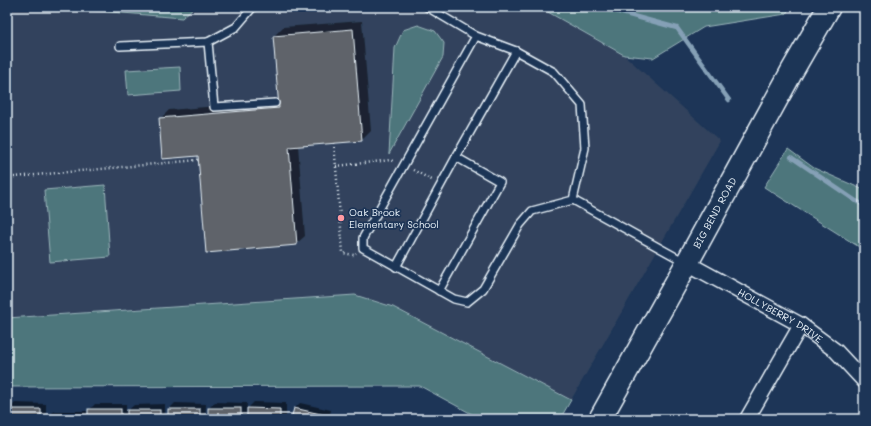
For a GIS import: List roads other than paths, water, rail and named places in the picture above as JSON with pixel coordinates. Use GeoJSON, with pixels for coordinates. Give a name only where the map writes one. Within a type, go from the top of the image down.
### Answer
{"type":"FeatureCollection","features":[{"type":"Feature","properties":{"kind":"main road","name":"BIG BEND ROAD"},"geometry":{"type":"LineString","coordinates":[[600,419],[746,153],[829,7]]}},
{"type":"Feature","properties":{"kind":"street","name":"HOLLYBERRY DRIVE"},"geometry":{"type":"LineString","coordinates":[[686,263],[801,324],[836,351],[864,381]]}},
{"type":"Feature","properties":{"kind":"street"},"geometry":{"type":"LineString","coordinates":[[747,419],[801,324]]}},
{"type":"Feature","properties":{"kind":"lane"},"geometry":{"type":"LineString","coordinates":[[120,46],[208,42],[236,27],[253,7]]}},
{"type":"Feature","properties":{"kind":"lane"},"geometry":{"type":"LineString","coordinates":[[427,7],[476,36],[516,51],[554,72],[582,105],[585,148],[573,200]]}},
{"type":"Feature","properties":{"kind":"lane"},"geometry":{"type":"LineString","coordinates":[[476,36],[363,238],[363,248],[454,299],[467,302],[483,289],[520,225],[532,211],[573,200],[686,263]]}},
{"type":"Feature","properties":{"kind":"lane"},"geometry":{"type":"LineString","coordinates":[[208,42],[214,107],[275,103]]}},
{"type":"Feature","properties":{"kind":"lane"},"geometry":{"type":"LineString","coordinates":[[396,267],[516,51]]}},
{"type":"Feature","properties":{"kind":"lane"},"geometry":{"type":"LineString","coordinates":[[439,291],[500,182],[456,157]]}},
{"type":"Feature","properties":{"kind":"waterway"},"geometry":{"type":"LineString","coordinates":[[606,7],[611,10],[677,28],[729,100]]}},
{"type":"Feature","properties":{"kind":"waterway"},"geometry":{"type":"LineString","coordinates":[[791,157],[864,205]]}},
{"type":"Feature","properties":{"kind":"place","name":"Oak Brook Elementary School"},"geometry":{"type":"Point","coordinates":[341,218]}}]}
